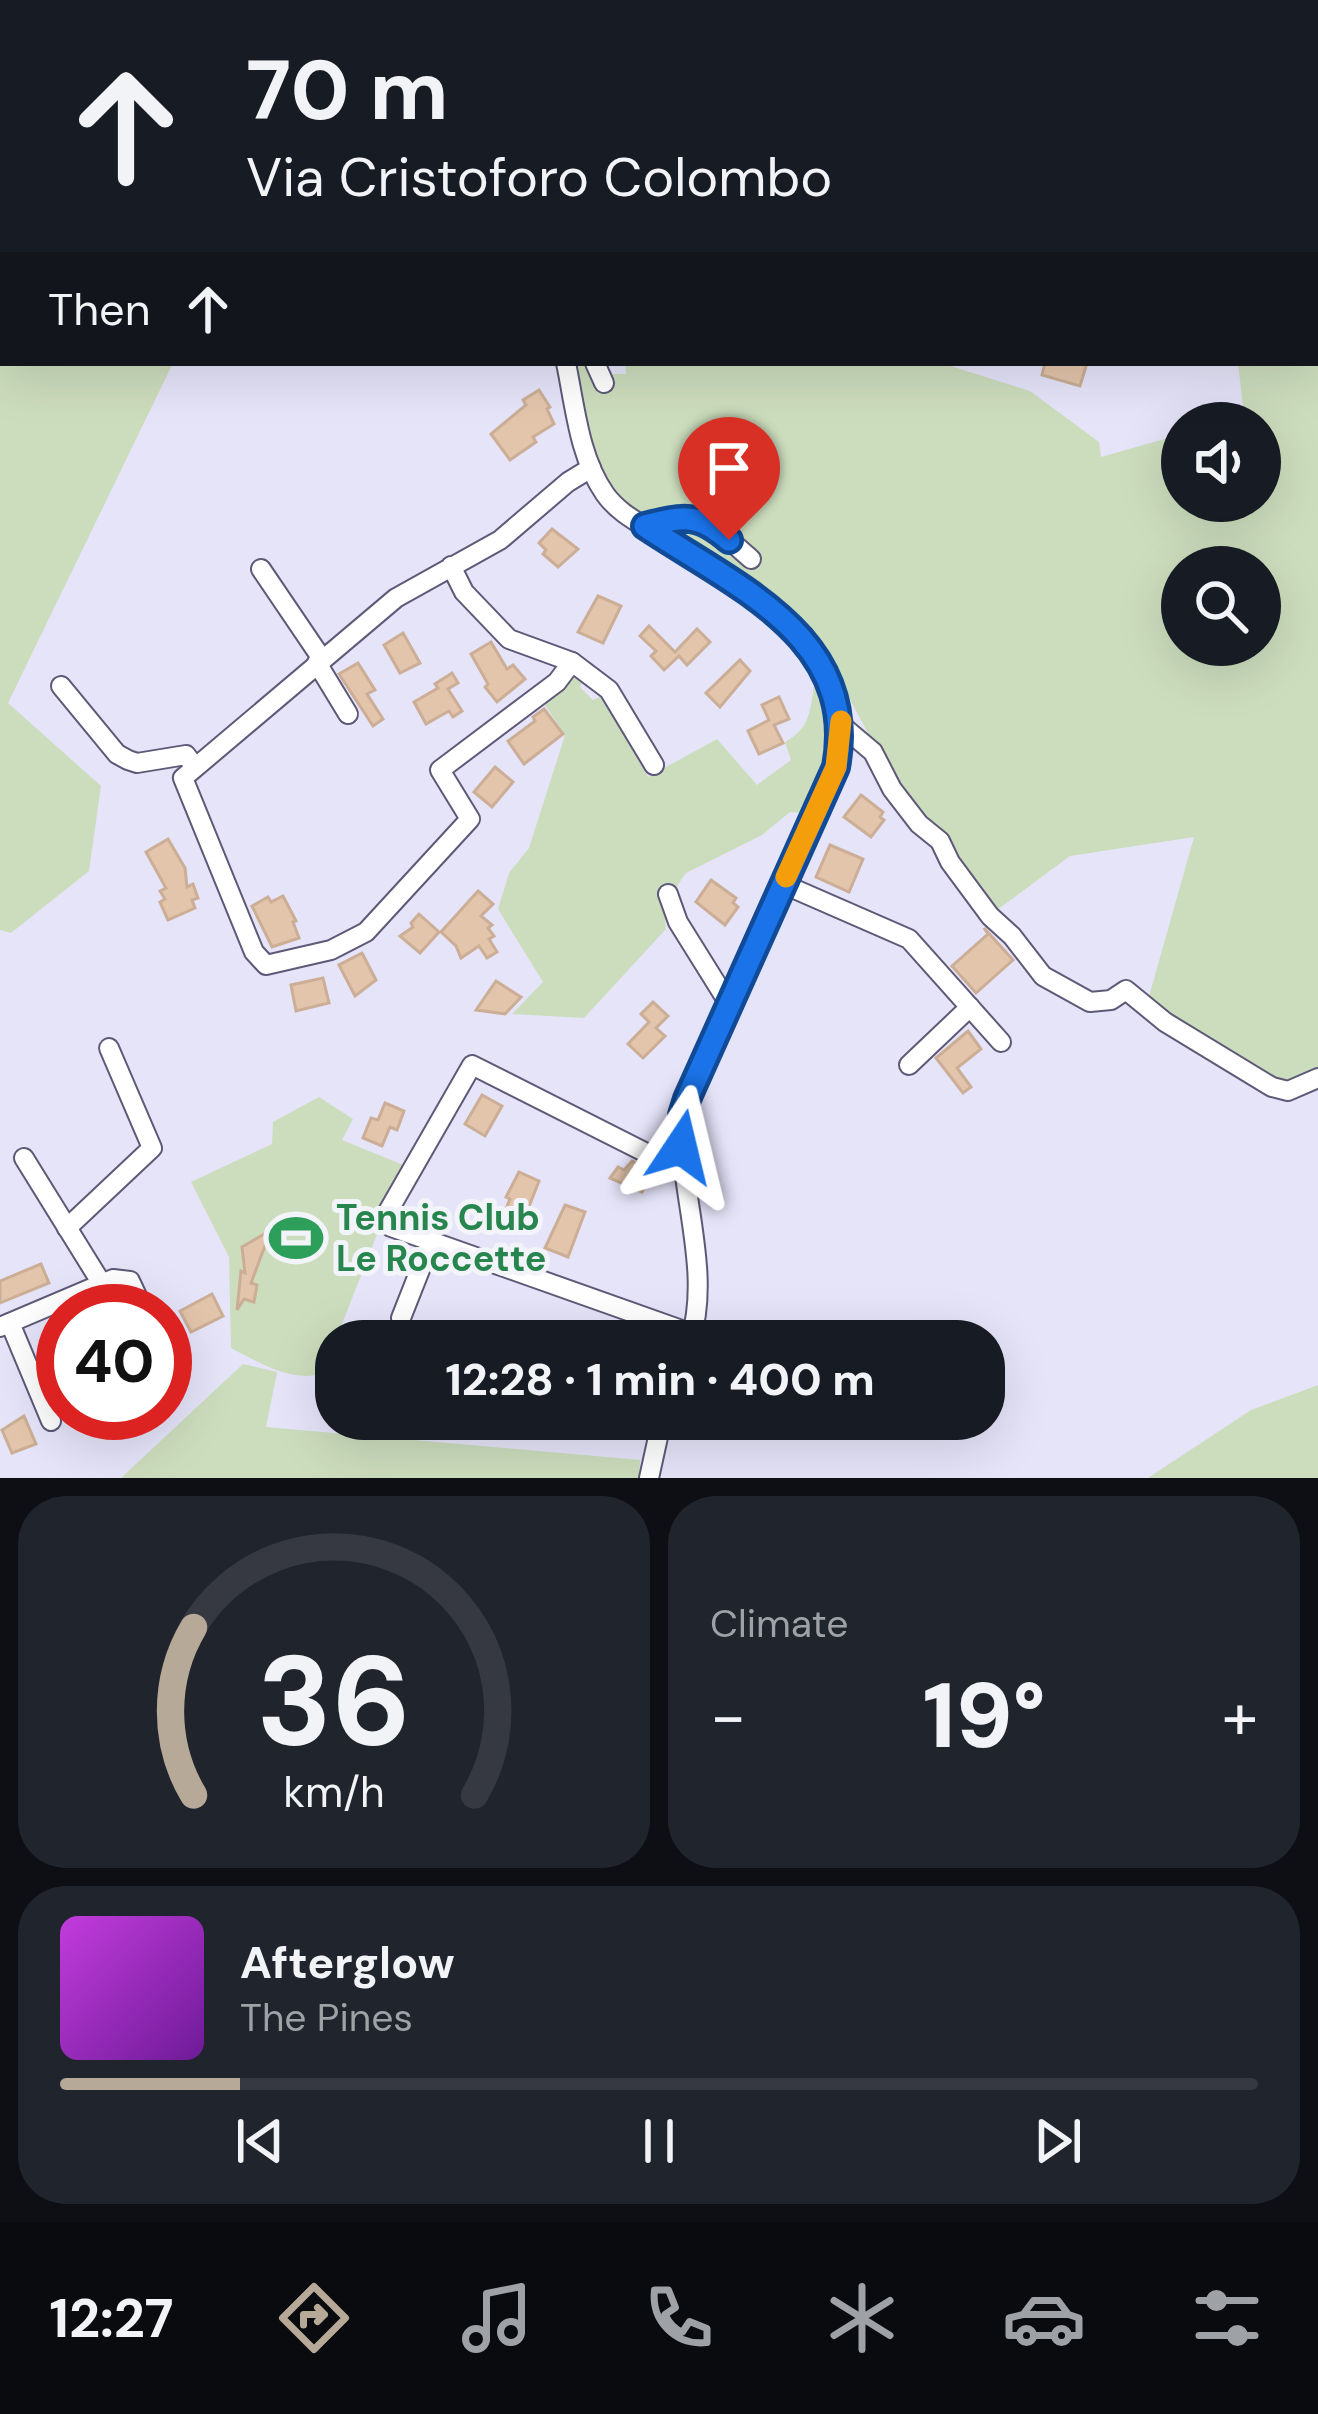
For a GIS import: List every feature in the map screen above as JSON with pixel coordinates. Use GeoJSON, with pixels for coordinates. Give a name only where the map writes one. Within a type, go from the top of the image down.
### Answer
{"type":"FeatureCollection","features":[{"type":"Feature","properties":{"kind":"street"},"geometry":{"type":"LineString","coordinates":[[567,366],[589,463],[617,508],[796,630],[824,668],[841,725],[836,767],[682,1115],[696,1269],[692,1320]]}},
{"type":"Feature","properties":{"kind":"street"},"geometry":{"type":"LineString","coordinates":[[596,366],[604,383]]}},
{"type":"Feature","properties":{"kind":"street"},"geometry":{"type":"LineString","coordinates":[[572,662],[557,682],[440,770],[470,819],[366,932],[331,950],[266,965],[254,952],[183,778],[395,598],[500,540],[589,463]]}},
{"type":"Feature","properties":{"kind":"street"},"geometry":{"type":"LineString","coordinates":[[645,526],[690,518],[706,521],[751,559]]}},
{"type":"Feature","properties":{"kind":"street"},"geometry":{"type":"LineString","coordinates":[[451,566],[464,592],[509,639],[572,662],[609,690],[654,765]]}},
{"type":"Feature","properties":{"kind":"street"},"geometry":{"type":"LineString","coordinates":[[260,569],[348,714]]}},
{"type":"Feature","properties":{"kind":"street"},"geometry":{"type":"LineString","coordinates":[[62,686],[117,754],[137,763],[186,755],[195,767]]}},
{"type":"Feature","properties":{"kind":"street"},"geometry":{"type":"LineString","coordinates":[[841,725],[873,752],[892,789],[940,841],[990,916],[1053,983],[1090,1002],[1111,1000],[1126,990],[1165,1022],[1272,1087],[1288,1091],[1318,1078]]}},
{"type":"Feature","properties":{"kind":"street"},"geometry":{"type":"LineString","coordinates":[[783,884],[909,939],[1001,1042]]}},
{"type":"Feature","properties":{"kind":"street"},"geometry":{"type":"LineString","coordinates":[[668,893],[678,922],[731,1006]]}},
{"type":"Feature","properties":{"kind":"street"},"geometry":{"type":"LineString","coordinates":[[909,1065],[970,1007]]}},
{"type":"Feature","properties":{"kind":"street"},"geometry":{"type":"LineString","coordinates":[[68,1228],[152,1148],[109,1048]]}},
{"type":"Feature","properties":{"kind":"street"},"geometry":{"type":"LineString","coordinates":[[642,1320],[391,1227],[386,1215],[472,1065],[684,1172]]}},
{"type":"Feature","properties":{"kind":"street"},"geometry":{"type":"LineString","coordinates":[[24,1158],[102,1284],[113,1279],[131,1284]]}},
{"type":"Feature","properties":{"kind":"street"},"geometry":{"type":"LineString","coordinates":[[401,1318],[431,1242]]}},
{"type":"Feature","properties":{"kind":"street"},"geometry":{"type":"LineString","coordinates":[[36,1312],[5,1325],[36,1390]]}},
{"type":"Feature","properties":{"kind":"street"},"geometry":{"type":"LineString","coordinates":[[650,1478],[656,1440]]}},
{"type":"Feature","properties":{"kind":"green space"},"geometry":{"type":"Polygon","coordinates":[[[0,366],[172,366],[8,703],[101,786],[89,871],[11,933],[0,930],[0,366]]]}},
{"type":"Feature","properties":{"kind":"green space"},"geometry":{"type":"Polygon","coordinates":[[[573,366],[589,366],[597,389],[611,390],[608,374],[626,374],[625,366],[951,366],[1030,391],[1099,442],[1101,457],[1161,440],[1161,522],[1281,522],[1281,402],[1242,402],[1238,366],[1318,366],[1318,1074],[1290,1085],[1275,1082],[1148,1000],[1194,837],[1070,856],[993,913],[924,823],[874,744],[823,650],[822,639],[815,639],[790,608],[661,528],[699,524],[751,566],[758,566],[760,560],[747,542],[742,545],[713,519],[646,518],[620,499],[594,453],[573,366]]]}},
{"type":"Feature","properties":{"kind":"green space"},"geometry":{"type":"Polygon","coordinates":[[[578,676],[584,678],[580,687],[593,700],[602,696],[648,777],[717,739],[757,785],[791,760],[785,742],[804,725],[814,685],[825,687],[829,704],[827,752],[804,813],[790,812],[762,835],[686,873],[671,900],[666,929],[584,1018],[512,1014],[543,982],[498,909],[509,873],[529,848],[565,735],[541,699],[578,676]]]}},
{"type":"Feature","properties":{"kind":"green space","name":"Tennis Club Le Roccette"},"geometry":{"type":"Polygon","coordinates":[[[319,1097],[353,1119],[342,1140],[406,1166],[372,1224],[379,1229],[344,1320],[315,1320],[312,1376],[276,1370],[231,1348],[229,1257],[191,1182],[272,1144],[273,1122],[319,1097]]]}},
{"type":"Feature","properties":{"kind":"green space"},"geometry":{"type":"Polygon","coordinates":[[[243,1364],[277,1372],[266,1427],[315,1431],[315,1440],[413,1440],[640,1460],[639,1478],[121,1478],[162,1440],[192,1440],[192,1412],[243,1364]]]}},
{"type":"Feature","properties":{"kind":"green space"},"geometry":{"type":"Polygon","coordinates":[[[1318,1385],[1318,1478],[1148,1478],[1251,1410],[1318,1385]]]}},
{"type":"Feature","properties":{"kind":"building"},"geometry":{"type":"Polygon","coordinates":[[[1044,366],[1086,366],[1080,386],[1042,375],[1044,366]]]}},
{"type":"Feature","properties":{"kind":"building"},"geometry":{"type":"Polygon","coordinates":[[[539,390],[554,424],[510,460],[491,434],[539,390]]]}},
{"type":"Feature","properties":{"kind":"building"},"geometry":{"type":"Polygon","coordinates":[[[552,529],[578,549],[558,567],[543,554],[546,550],[539,543],[552,529]]]}},
{"type":"Feature","properties":{"kind":"building"},"geometry":{"type":"Polygon","coordinates":[[[598,596],[621,606],[603,643],[578,632],[598,596]]]}},
{"type":"Feature","properties":{"kind":"building"},"geometry":{"type":"Polygon","coordinates":[[[649,626],[675,652],[697,629],[710,642],[687,665],[679,656],[664,670],[651,656],[656,651],[640,636],[649,626]]]}},
{"type":"Feature","properties":{"kind":"building"},"geometry":{"type":"Polygon","coordinates":[[[403,633],[420,663],[400,673],[384,645],[403,633]]]}},
{"type":"Feature","properties":{"kind":"building"},"geometry":{"type":"Polygon","coordinates":[[[491,642],[507,669],[513,665],[525,679],[497,702],[471,654],[491,642]]]}},
{"type":"Feature","properties":{"kind":"building"},"geometry":{"type":"Polygon","coordinates":[[[740,660],[750,671],[720,707],[706,693],[740,660]]]}},
{"type":"Feature","properties":{"kind":"building"},"geometry":{"type":"Polygon","coordinates":[[[358,663],[375,690],[367,694],[383,719],[373,726],[339,674],[358,663]]]}},
{"type":"Feature","properties":{"kind":"building"},"geometry":{"type":"Polygon","coordinates":[[[452,673],[458,683],[448,689],[462,711],[453,717],[449,711],[426,724],[414,702],[452,673]]]}},
{"type":"Feature","properties":{"kind":"building"},"geometry":{"type":"Polygon","coordinates":[[[779,697],[789,719],[774,725],[783,743],[759,754],[748,731],[769,720],[762,705],[779,697]]]}},
{"type":"Feature","properties":{"kind":"building"},"geometry":{"type":"Polygon","coordinates":[[[544,709],[563,734],[524,764],[508,741],[544,709]]]}},
{"type":"Feature","properties":{"kind":"building"},"geometry":{"type":"Polygon","coordinates":[[[495,767],[513,782],[492,807],[474,792],[495,767]]]}},
{"type":"Feature","properties":{"kind":"building"},"geometry":{"type":"Polygon","coordinates":[[[861,795],[883,812],[884,820],[871,837],[844,817],[861,795]]]}},
{"type":"Feature","properties":{"kind":"building"},"geometry":{"type":"Polygon","coordinates":[[[168,839],[185,868],[187,887],[193,884],[198,898],[192,900],[195,908],[168,920],[160,902],[165,899],[160,891],[166,888],[146,852],[168,839]]]}},
{"type":"Feature","properties":{"kind":"building"},"geometry":{"type":"Polygon","coordinates":[[[830,845],[863,859],[849,892],[816,877],[830,845]]]}},
{"type":"Feature","properties":{"kind":"building"},"geometry":{"type":"Polygon","coordinates":[[[711,880],[736,898],[733,903],[738,907],[725,925],[696,902],[711,880]]]}},
{"type":"Feature","properties":{"kind":"building"},"geometry":{"type":"Polygon","coordinates":[[[478,891],[493,904],[481,916],[492,925],[488,928],[494,936],[489,939],[497,952],[487,958],[479,946],[461,958],[441,932],[478,891]]]}},
{"type":"Feature","properties":{"kind":"building"},"geometry":{"type":"Polygon","coordinates":[[[283,896],[299,938],[272,947],[252,906],[268,897],[271,902],[283,896]]]}},
{"type":"Feature","properties":{"kind":"building"},"geometry":{"type":"Polygon","coordinates":[[[419,914],[439,932],[420,953],[400,936],[413,927],[419,914]]]}},
{"type":"Feature","properties":{"kind":"building"},"geometry":{"type":"Polygon","coordinates":[[[984,928],[1013,960],[976,993],[952,966],[988,934],[984,928]]]}},
{"type":"Feature","properties":{"kind":"building"},"geometry":{"type":"Polygon","coordinates":[[[362,953],[376,980],[355,996],[339,965],[362,953]]]}},
{"type":"Feature","properties":{"kind":"building"},"geometry":{"type":"Polygon","coordinates":[[[323,978],[329,1003],[296,1011],[291,985],[323,978]]]}},
{"type":"Feature","properties":{"kind":"building"},"geometry":{"type":"Polygon","coordinates":[[[496,981],[521,997],[505,1014],[476,1010],[496,981]]]}},
{"type":"Feature","properties":{"kind":"building"},"geometry":{"type":"Polygon","coordinates":[[[653,1002],[668,1016],[656,1028],[665,1036],[643,1058],[628,1044],[649,1022],[641,1014],[653,1002]]]}},
{"type":"Feature","properties":{"kind":"building"},"geometry":{"type":"Polygon","coordinates":[[[968,1031],[981,1049],[957,1068],[971,1087],[963,1093],[936,1058],[968,1031]]]}},
{"type":"Feature","properties":{"kind":"building"},"geometry":{"type":"Polygon","coordinates":[[[482,1095],[502,1106],[485,1136],[465,1124],[482,1095]]]}},
{"type":"Feature","properties":{"kind":"building"},"geometry":{"type":"Polygon","coordinates":[[[385,1103],[404,1111],[397,1130],[390,1127],[382,1146],[363,1138],[371,1118],[378,1120],[385,1103]]]}},
{"type":"Feature","properties":{"kind":"building"},"geometry":{"type":"Polygon","coordinates":[[[632,1161],[652,1171],[642,1192],[610,1178],[618,1167],[624,1170],[632,1161]]]}},
{"type":"Feature","properties":{"kind":"building"},"geometry":{"type":"Polygon","coordinates":[[[519,1172],[539,1181],[524,1219],[506,1209],[510,1199],[506,1197],[519,1172]]]}},
{"type":"Feature","properties":{"kind":"building"},"geometry":{"type":"Polygon","coordinates":[[[565,1205],[585,1212],[568,1257],[545,1248],[565,1205]]]}},
{"type":"Feature","properties":{"kind":"building"},"geometry":{"type":"Polygon","coordinates":[[[271,1230],[251,1283],[257,1285],[254,1302],[244,1299],[237,1310],[241,1271],[245,1273],[242,1247],[271,1230]]]}},
{"type":"Feature","properties":{"kind":"building"},"geometry":{"type":"Polygon","coordinates":[[[41,1264],[49,1283],[36,1284],[36,1288],[0,1303],[0,1281],[41,1264]]]}},
{"type":"Feature","properties":{"kind":"building"},"geometry":{"type":"Polygon","coordinates":[[[212,1294],[223,1316],[192,1332],[192,1305],[212,1294]]]}},
{"type":"Feature","properties":{"kind":"building"},"geometry":{"type":"Polygon","coordinates":[[[24,1416],[36,1444],[12,1453],[2,1430],[24,1416]]]}},
{"type":"Feature","properties":{"kind":"slow traffic"},"geometry":{"type":"LineString","coordinates":[[786,877],[836,767],[841,721]]}},
{"type":"Feature","properties":{"kind":"place","name":"Tennis Club Le Roccette"},"geometry":{"type":"Point","coordinates":[296,1238]}},
{"type":"Feature","properties":{"kind":"route"},"geometry":{"type":"LineString","coordinates":[[681,1147],[687,1099],[836,767],[840,743],[833,690],[824,668],[796,630],[645,526],[690,518],[706,521],[729,540]]}}]}
